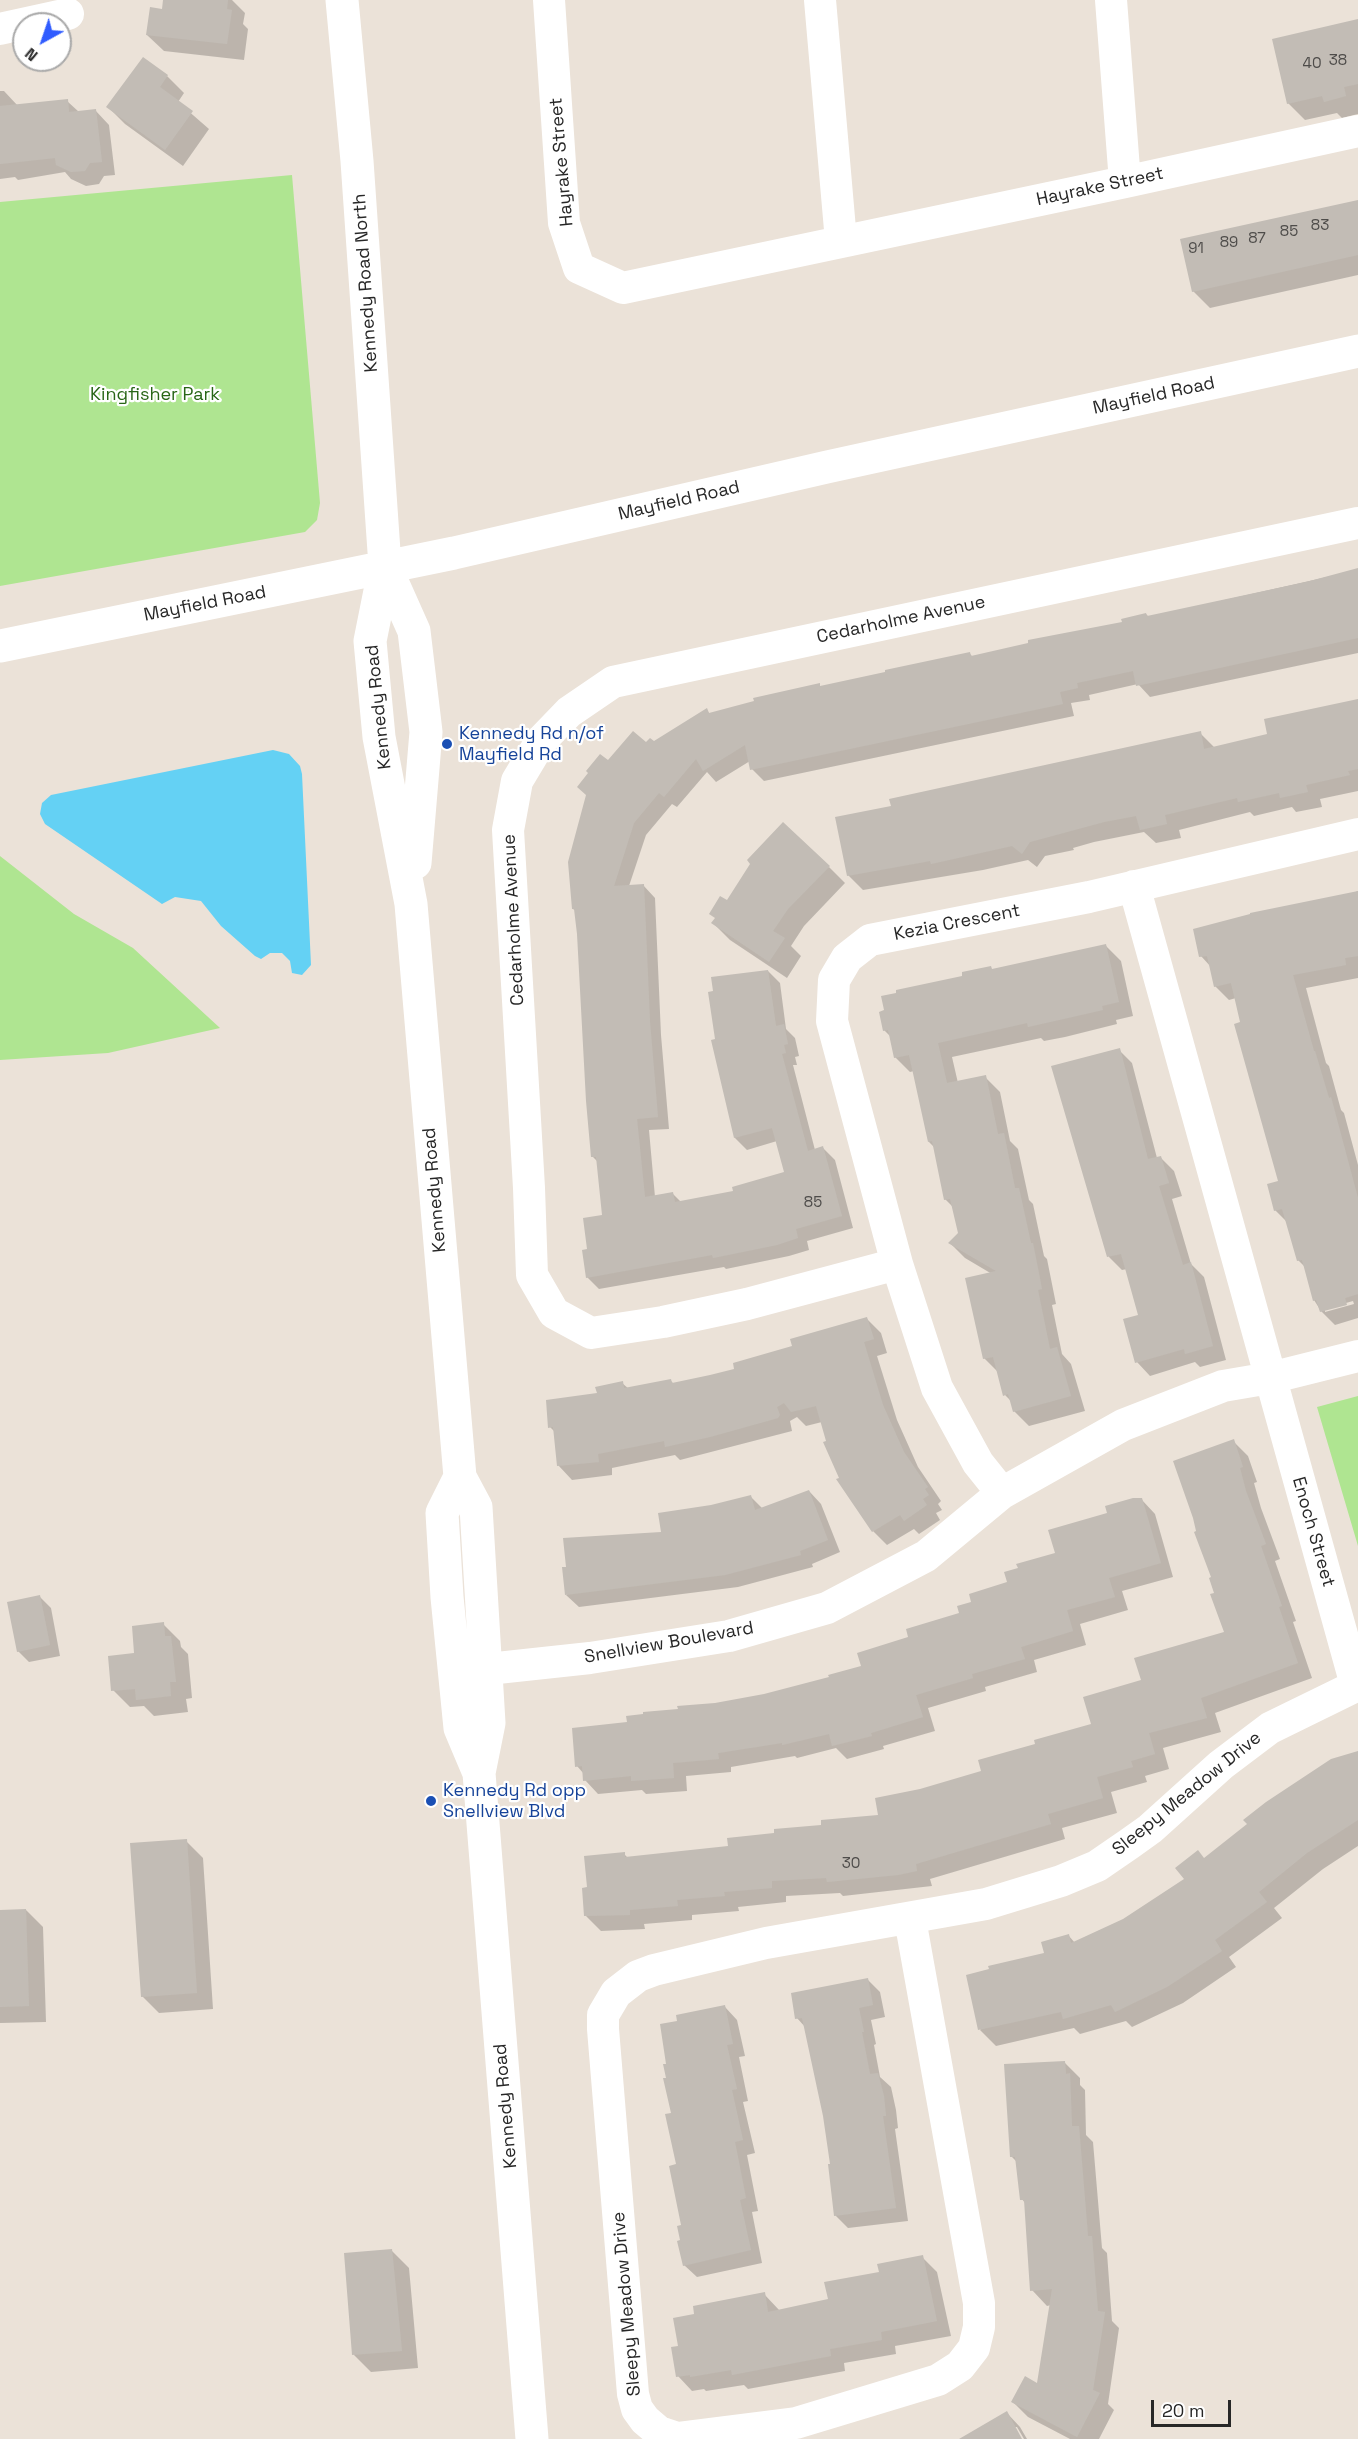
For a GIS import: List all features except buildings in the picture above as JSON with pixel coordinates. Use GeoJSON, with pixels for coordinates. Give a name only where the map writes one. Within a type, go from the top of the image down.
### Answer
{"type":"FeatureCollection","features":[{"type":"Feature","properties":{"kind":"main road","name":"Kennedy Road North"},"geometry":{"type":"LineString","coordinates":[[342,0],[360,195],[385,566]]}},
{"type":"Feature","properties":{"kind":"main road","name":"Mayfield Road"},"geometry":{"type":"LineString","coordinates":[[0,646],[454,553],[826,467],[1358,351]]}},
{"type":"Feature","properties":{"kind":"main road","name":"Kennedy Road"},"geometry":{"type":"LineString","coordinates":[[385,566],[414,631],[426,732],[411,904]]}},
{"type":"Feature","properties":{"kind":"main road","name":"Kennedy Road"},"geometry":{"type":"LineString","coordinates":[[385,566],[370,641],[379,737],[411,904],[460,1477],[476,1507],[470,1671],[489,1724],[479,1773],[532,2439]]}},
{"type":"Feature","properties":{"kind":"street","name":"Hayrake Street"},"geometry":{"type":"LineString","coordinates":[[549,0],[564,223],[579,268],[622,288],[1358,131]]}},
{"type":"Feature","properties":{"kind":"street"},"geometry":{"type":"LineString","coordinates":[[820,0],[841,241]]}},
{"type":"Feature","properties":{"kind":"street"},"geometry":{"type":"LineString","coordinates":[[1111,0],[1125,182]]}},
{"type":"Feature","properties":{"kind":"street","name":"Cedarholme Avenue"},"geometry":{"type":"LineString","coordinates":[[897,1264],[747,1304],[663,1322],[591,1333],[554,1313],[532,1275],[527,1143],[508,830],[517,781],[541,741],[569,712],[613,682],[1358,522]]}},
{"type":"Feature","properties":{"kind":"street"},"geometry":{"type":"LineString","coordinates":[[1269,1378],[1134,886],[1358,834]]}},
{"type":"Feature","properties":{"kind":"street","name":"Kezia Crescent"},"geometry":{"type":"LineString","coordinates":[[1002,1492],[978,1462],[938,1388],[897,1264],[832,1021],[834,980],[847,958],[870,940],[1134,886]]}},
{"type":"Feature","properties":{"kind":"street","name":"Snellview Boulevard"},"geometry":{"type":"LineString","coordinates":[[470,1671],[590,1658],[729,1636],[827,1608],[926,1556],[1002,1492],[1123,1425],[1222,1386],[1269,1378],[1358,1356]]}},
{"type":"Feature","properties":{"kind":"street","name":"Enoch Street"},"geometry":{"type":"LineString","coordinates":[[1269,1378],[1357,1685]]}},
{"type":"Feature","properties":{"kind":"street","name":"Sleepy Meadow Drive"},"geometry":{"type":"LineString","coordinates":[[910,1918],[979,2303],[979,2327],[974,2348],[960,2366],[938,2380],[796,2423],[677,2438],[659,2432],[645,2420],[633,2394],[603,2029],[603,2015],[608,2004],[625,1984],[654,1970],[766,1943],[986,1904],[1061,1881],[1097,1866],[1150,1828],[1205,1778],[1270,1728],[1357,1685]]}},
{"type":"Feature","properties":{"kind":"green space","name":"Kingfisher Park"},"geometry":{"type":"Polygon","coordinates":[[[292,175],[320,503],[317,520],[305,532],[0,586],[0,202],[292,175]]]}},
{"type":"Feature","properties":{"kind":"green space"},"geometry":{"type":"Polygon","coordinates":[[[0,856],[74,914],[133,948],[220,1028],[108,1053],[0,1060],[0,856]]]}},
{"type":"Feature","properties":{"kind":"green space"},"geometry":{"type":"Polygon","coordinates":[[[1358,1396],[1358,1546],[1317,1407],[1358,1396]]]}},
{"type":"Feature","properties":{"kind":"water"},"geometry":{"type":"Polygon","coordinates":[[[273,750],[289,754],[300,766],[302,774],[311,965],[302,975],[292,973],[290,961],[282,953],[270,953],[261,959],[255,956],[221,926],[201,901],[175,897],[162,904],[45,824],[40,814],[42,803],[51,795],[273,750]]]}},
{"type":"Feature","properties":{"kind":"place","name":"Kennedy Rd n/of Mayfield Rd"},"geometry":{"type":"Point","coordinates":[447,744]}},
{"type":"Feature","properties":{"kind":"place","name":"Kennedy Rd opp Snellview Blvd"},"geometry":{"type":"Point","coordinates":[431,1801]}}]}
